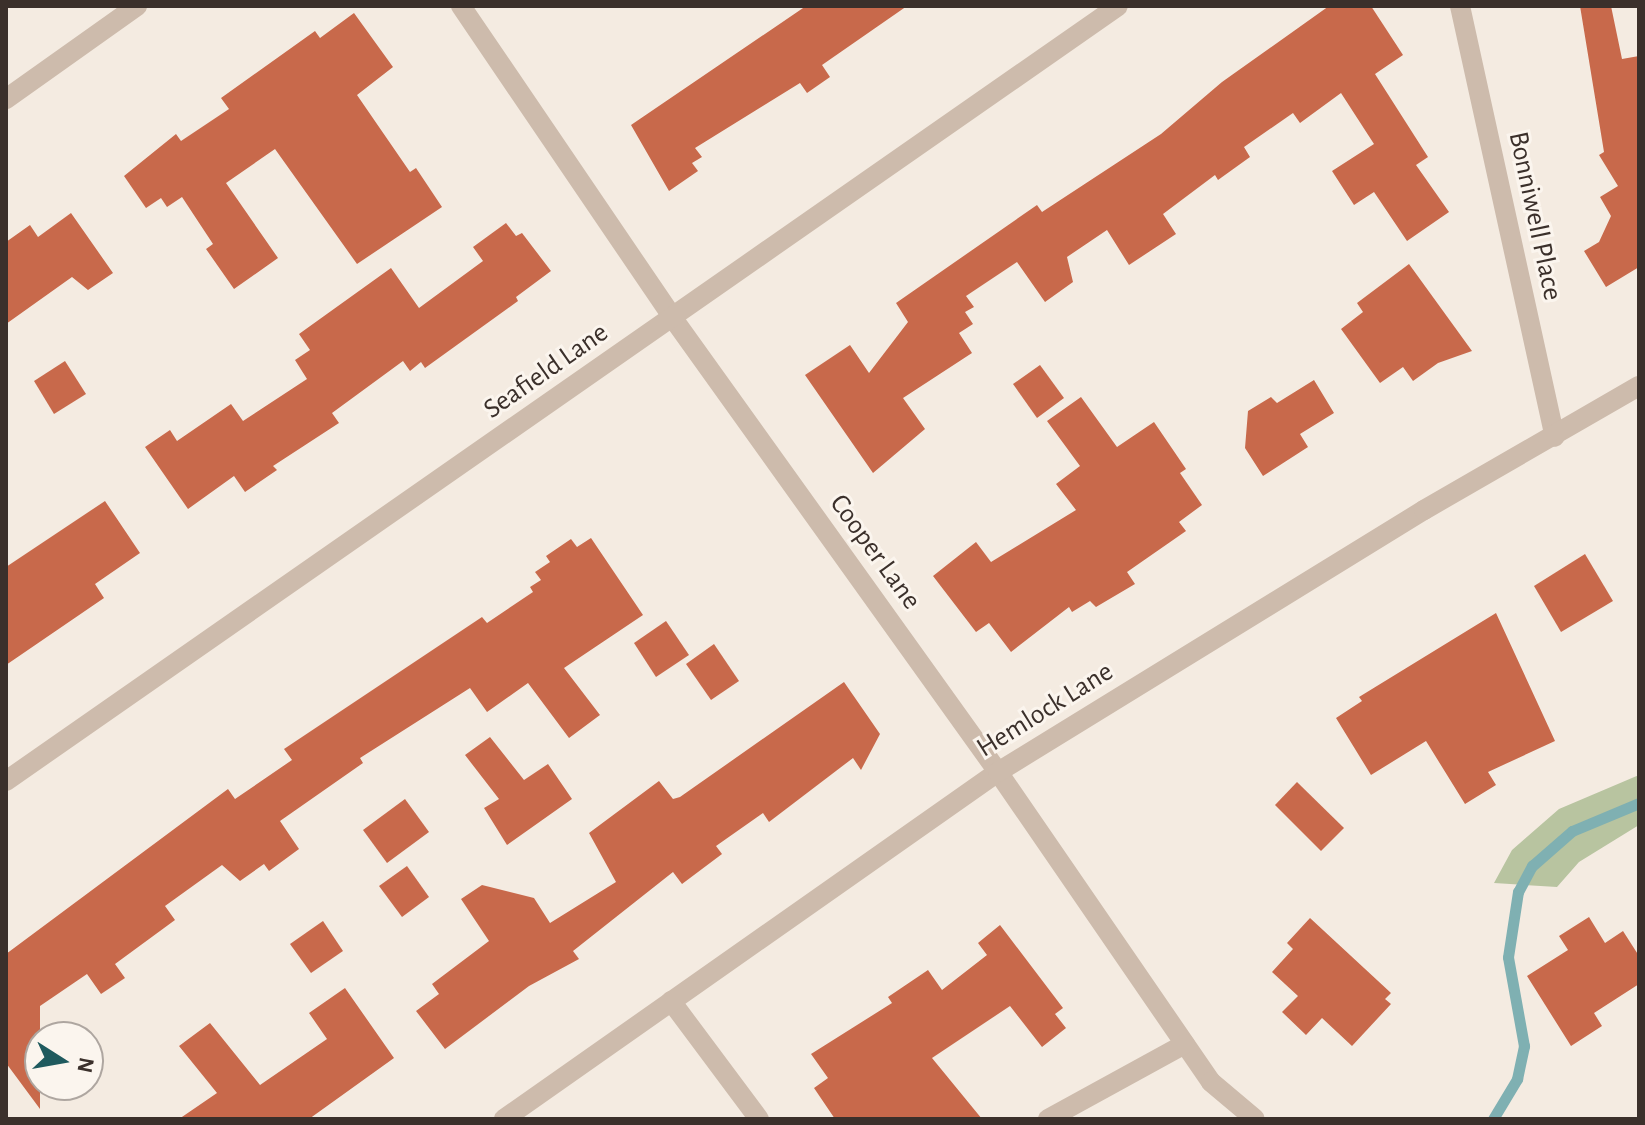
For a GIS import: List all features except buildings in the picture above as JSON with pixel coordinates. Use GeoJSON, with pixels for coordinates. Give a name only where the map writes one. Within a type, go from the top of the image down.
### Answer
{"type":"FeatureCollection","features":[{"type":"Feature","properties":{"kind":"street"},"geometry":{"type":"LineString","coordinates":[[6,99],[137,6]]}},
{"type":"Feature","properties":{"kind":"street","name":"Cooper Lane"},"geometry":{"type":"LineString","coordinates":[[461,6],[672,317],[998,772],[1211,1082],[1255,1119]]}},
{"type":"Feature","properties":{"kind":"street","name":"Seafield Lane"},"geometry":{"type":"LineString","coordinates":[[6,781],[1118,6]]}},
{"type":"Feature","properties":{"kind":"street","name":"Bonniwell Place"},"geometry":{"type":"LineString","coordinates":[[1460,6],[1555,437]]}},
{"type":"Feature","properties":{"kind":"street","name":"Hemlock Lane"},"geometry":{"type":"LineString","coordinates":[[504,1119],[998,772],[1424,510],[1639,386]]}},
{"type":"Feature","properties":{"kind":"street"},"geometry":{"type":"LineString","coordinates":[[671,1001],[759,1119]]}},
{"type":"Feature","properties":{"kind":"street"},"geometry":{"type":"LineString","coordinates":[[1048,1119],[1185,1044]]}},
{"type":"Feature","properties":{"kind":"green space"},"geometry":{"type":"Polygon","coordinates":[[[1639,775],[1639,825],[1579,862],[1557,887],[1494,883],[1512,850],[1559,809],[1639,775]]]}},
{"type":"Feature","properties":{"kind":"waterway"},"geometry":{"type":"LineString","coordinates":[[1493,1119],[1517,1079],[1524,1046],[1508,957],[1518,892],[1532,866],[1572,831],[1639,803]]}}]}
